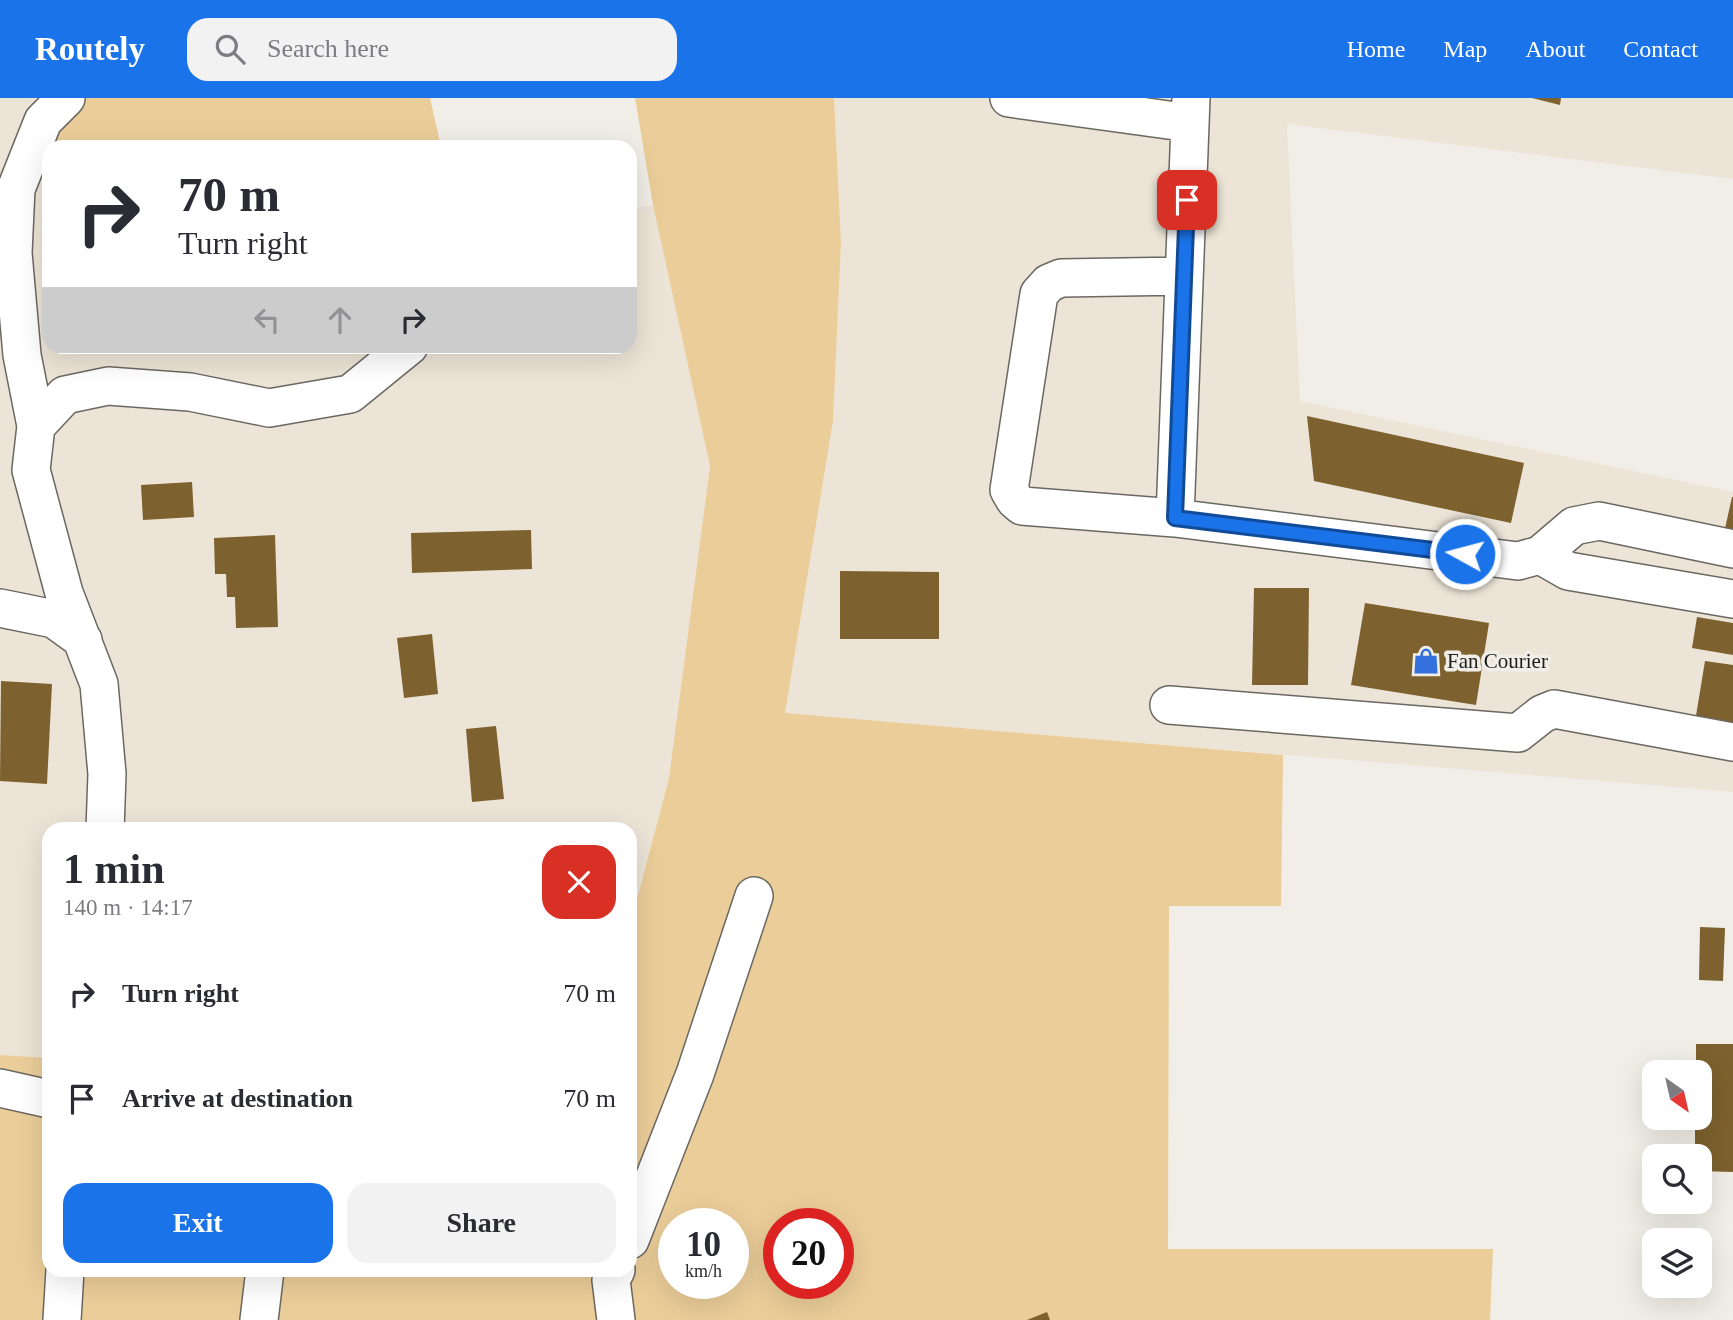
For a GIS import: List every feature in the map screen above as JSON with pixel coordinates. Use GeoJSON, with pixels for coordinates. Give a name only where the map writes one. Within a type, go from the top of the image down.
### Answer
{"type":"FeatureCollection","features":[{"type":"Feature","properties":{"kind":"lane"},"geometry":{"type":"LineString","coordinates":[[66,98],[43,121],[16,189],[13,253],[21,342],[36,426],[31,470],[64,593],[99,684],[107,774],[105,822]]}},
{"type":"Feature","properties":{"kind":"lane"},"geometry":{"type":"LineString","coordinates":[[1009,98],[1191,111],[1175,518]]}},
{"type":"Feature","properties":{"kind":"lane"},"geometry":{"type":"LineString","coordinates":[[1184,276],[1061,278],[1049,283],[1039,294],[1009,490],[1022,506],[1175,518],[1518,561],[1540,555],[1574,527],[1600,521],[1733,549]]}},
{"type":"Feature","properties":{"kind":"lane"},"geometry":{"type":"LineString","coordinates":[[36,426],[65,395],[108,386],[190,391],[269,408],[350,394],[399,354]]}},
{"type":"Feature","properties":{"kind":"lane"},"geometry":{"type":"LineString","coordinates":[[1540,555],[1568,571],[1733,599]]}},
{"type":"Feature","properties":{"kind":"lane"},"geometry":{"type":"LineString","coordinates":[[0,607],[54,619],[83,640]]}},
{"type":"Feature","properties":{"kind":"lane"},"geometry":{"type":"LineString","coordinates":[[1169,705],[1518,733],[1542,714],[1555,709],[1733,742]]}},
{"type":"Feature","properties":{"kind":"lane"},"geometry":{"type":"LineString","coordinates":[[637,1222],[695,1074],[754,896]]}},
{"type":"Feature","properties":{"kind":"lane"},"geometry":{"type":"LineString","coordinates":[[0,1088],[42,1097]]}},
{"type":"Feature","properties":{"kind":"lane"},"geometry":{"type":"LineString","coordinates":[[62,1320],[65,1277]]}},
{"type":"Feature","properties":{"kind":"lane"},"geometry":{"type":"LineString","coordinates":[[259,1320],[264,1277]]}},
{"type":"Feature","properties":{"kind":"lane"},"geometry":{"type":"LineString","coordinates":[[612,1277],[617,1320]]}},
{"type":"Feature","properties":{"kind":"shaded area"},"geometry":{"type":"Polygon","coordinates":[[[0,98],[44,98],[53,140],[42,140],[42,354],[637,354],[637,208],[653,205],[710,466],[669,778],[637,899],[637,822],[42,822],[42,1058],[0,1055],[0,98]]]}},
{"type":"Feature","properties":{"kind":"shaded area"},"geometry":{"type":"Polygon","coordinates":[[[44,98],[430,98],[439,140],[53,140],[44,98]]]}},
{"type":"Feature","properties":{"kind":"shaded area"},"geometry":{"type":"Polygon","coordinates":[[[635,98],[834,98],[841,242],[833,421],[785,713],[1283,755],[1281,906],[1169,906],[1168,1249],[1493,1249],[1490,1320],[0,1320],[0,1055],[42,1058],[42,1277],[637,1277],[637,899],[669,778],[710,466],[653,205],[635,98]]]}},
{"type":"Feature","properties":{"kind":"shaded area"},"geometry":{"type":"Polygon","coordinates":[[[834,98],[1733,98],[1733,179],[1287,124],[1300,401],[1733,492],[1733,792],[785,713],[833,421],[841,242],[834,98]]]}},
{"type":"Feature","properties":{"kind":"building"},"geometry":{"type":"Polygon","coordinates":[[[1532,98],[1561,98],[1560,105],[1532,98]]]}},
{"type":"Feature","properties":{"kind":"building"},"geometry":{"type":"Polygon","coordinates":[[[1307,416],[1524,463],[1511,523],[1314,481],[1307,416]]]}},
{"type":"Feature","properties":{"kind":"building"},"geometry":{"type":"Polygon","coordinates":[[[192,482],[194,517],[143,520],[141,485],[192,482]]]}},
{"type":"Feature","properties":{"kind":"building"},"geometry":{"type":"Polygon","coordinates":[[[1733,497],[1733,535],[1724,533],[1733,497]]]}},
{"type":"Feature","properties":{"kind":"building"},"geometry":{"type":"Polygon","coordinates":[[[531,530],[532,569],[412,573],[411,533],[531,530]]]}},
{"type":"Feature","properties":{"kind":"building"},"geometry":{"type":"Polygon","coordinates":[[[275,535],[278,627],[236,628],[235,597],[227,597],[226,574],[215,574],[214,538],[275,535]]]}},
{"type":"Feature","properties":{"kind":"building"},"geometry":{"type":"Polygon","coordinates":[[[840,571],[939,572],[939,639],[840,639],[840,571]]]}},
{"type":"Feature","properties":{"kind":"building"},"geometry":{"type":"Polygon","coordinates":[[[1254,588],[1309,588],[1308,685],[1252,685],[1254,588]]]}},
{"type":"Feature","properties":{"kind":"building"},"geometry":{"type":"Polygon","coordinates":[[[1365,603],[1489,623],[1476,705],[1351,685],[1365,603]]]}},
{"type":"Feature","properties":{"kind":"building"},"geometry":{"type":"Polygon","coordinates":[[[1697,617],[1733,623],[1733,655],[1692,648],[1697,617]]]}},
{"type":"Feature","properties":{"kind":"building"},"geometry":{"type":"Polygon","coordinates":[[[432,634],[438,694],[404,698],[397,638],[432,634]]]}},
{"type":"Feature","properties":{"kind":"building"},"geometry":{"type":"Polygon","coordinates":[[[1705,661],[1733,665],[1733,735],[1694,728],[1705,661]]]}},
{"type":"Feature","properties":{"kind":"building"},"geometry":{"type":"Polygon","coordinates":[[[1,681],[52,684],[47,784],[0,781],[1,681]]]}},
{"type":"Feature","properties":{"kind":"building"},"geometry":{"type":"Polygon","coordinates":[[[496,726],[504,799],[472,802],[466,729],[496,726]]]}},
{"type":"Feature","properties":{"kind":"building"},"geometry":{"type":"Polygon","coordinates":[[[1700,927],[1725,928],[1723,981],[1699,980],[1700,927]]]}},
{"type":"Feature","properties":{"kind":"building"},"geometry":{"type":"Polygon","coordinates":[[[1696,1044],[1733,1044],[1733,1172],[1712,1171],[1712,1144],[1695,1144],[1695,1130],[1712,1130],[1712,1060],[1696,1060],[1696,1044]]]}},
{"type":"Feature","properties":{"kind":"building"},"geometry":{"type":"Polygon","coordinates":[[[1047,1312],[1050,1320],[1027,1320],[1047,1312]]]}},
{"type":"Feature","properties":{"kind":"place","name":"Fan Courier"},"geometry":{"type":"Point","coordinates":[1426,661]}},
{"type":"Feature","properties":{"kind":"route"},"geometry":{"type":"LineString","coordinates":[[1187,200],[1175,518],[1465,554]]}}]}
